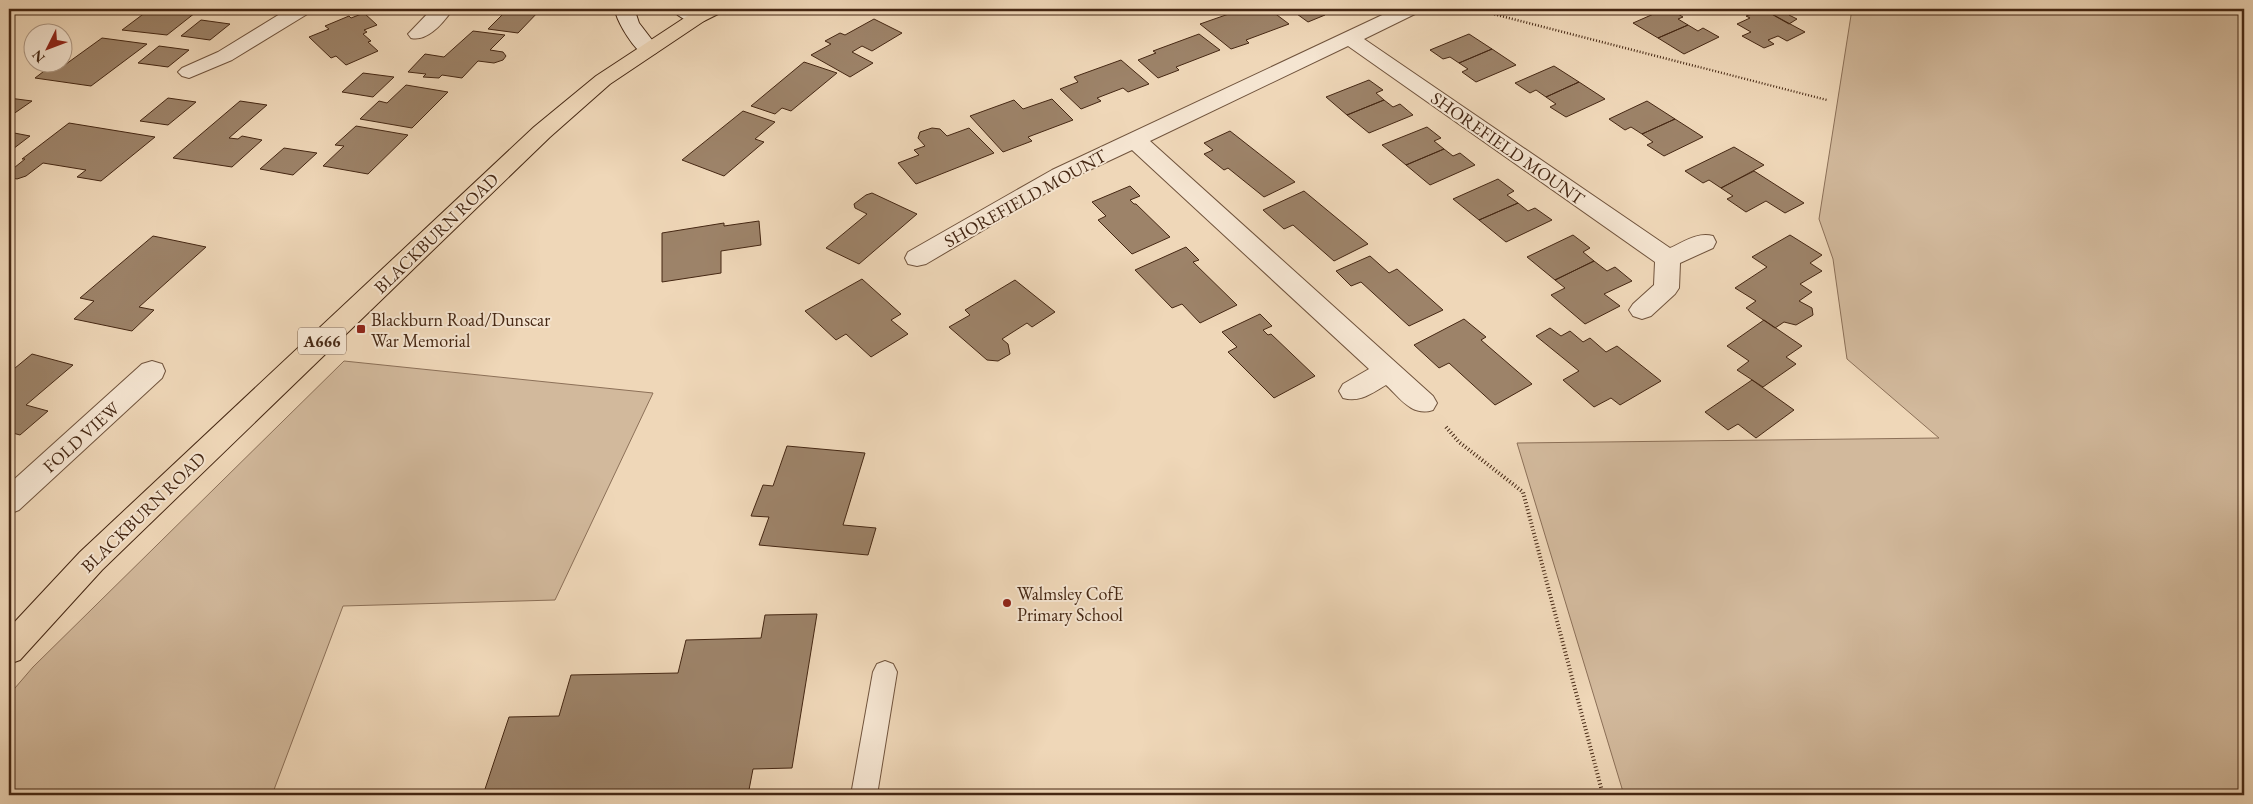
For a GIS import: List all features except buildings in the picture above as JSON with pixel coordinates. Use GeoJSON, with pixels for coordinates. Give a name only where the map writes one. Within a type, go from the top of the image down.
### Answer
{"type":"FeatureCollection","features":[{"type":"Feature","properties":{"kind":"highway","name":"BLACKBURN ROAD"},"geometry":{"type":"LineString","coordinates":[[9,650],[91,561],[542,132],[603,80],[649,49],[697,11]]}},
{"type":"Feature","properties":{"kind":"street"},"geometry":{"type":"LineString","coordinates":[[188,72],[225,56],[302,9]]}},
{"type":"Feature","properties":{"kind":"street"},"geometry":{"type":"LineString","coordinates":[[418,34],[443,9]]}},
{"type":"Feature","properties":{"kind":"street"},"geometry":{"type":"LineString","coordinates":[[629,9],[626,14],[629,24],[649,49]]}},
{"type":"Feature","properties":{"kind":"street","name":"SHOREFIELD MOUNT"},"geometry":{"type":"LineString","coordinates":[[916,258],[1060,175],[1348,36],[1410,9]]}},
{"type":"Feature","properties":{"kind":"street","name":"SHOREFIELD MOUNT"},"geometry":{"type":"LineString","coordinates":[[1348,36],[1668,258]]}},
{"type":"Feature","properties":{"kind":"street"},"geometry":{"type":"LineString","coordinates":[[1134,139],[1422,403]]}},
{"type":"Feature","properties":{"kind":"street"},"geometry":{"type":"LineString","coordinates":[[1642,310],[1666,288],[1668,258],[1704,242]]}},
{"type":"Feature","properties":{"kind":"street","name":"FOLD VIEW"},"geometry":{"type":"LineString","coordinates":[[9,502],[152,372]]}},
{"type":"Feature","properties":{"kind":"street"},"geometry":{"type":"LineString","coordinates":[[1353,391],[1388,372]]}},
{"type":"Feature","properties":{"kind":"lane"},"geometry":{"type":"LineString","coordinates":[[864,795],[885,672]]}},
{"type":"Feature","properties":{"kind":"path"},"geometry":{"type":"LineString","coordinates":[[1474,9],[1827,100]]}},
{"type":"Feature","properties":{"kind":"path"},"geometry":{"type":"LineString","coordinates":[[1422,403],[1460,442],[1523,492],[1603,795]]}},
{"type":"Feature","properties":{"kind":"shaded area"},"geometry":{"type":"Polygon","coordinates":[[[1852,9],[2244,9],[2244,795],[1624,795],[1517,443],[1939,438],[1847,359],[1833,259],[1819,219],[1852,9]]]}},
{"type":"Feature","properties":{"kind":"shaded area"},"geometry":{"type":"Polygon","coordinates":[[[344,361],[653,393],[555,600],[343,606],[272,795],[9,795],[9,695],[33,667],[344,361]]]}},
{"type":"Feature","properties":{"kind":"place","name":"Blackburn Road/Dunscar War Memorial"},"geometry":{"type":"Point","coordinates":[361,329]}},
{"type":"Feature","properties":{"kind":"place","name":"Walmsley CofE Primary School"},"geometry":{"type":"Point","coordinates":[1007,603]}}]}
